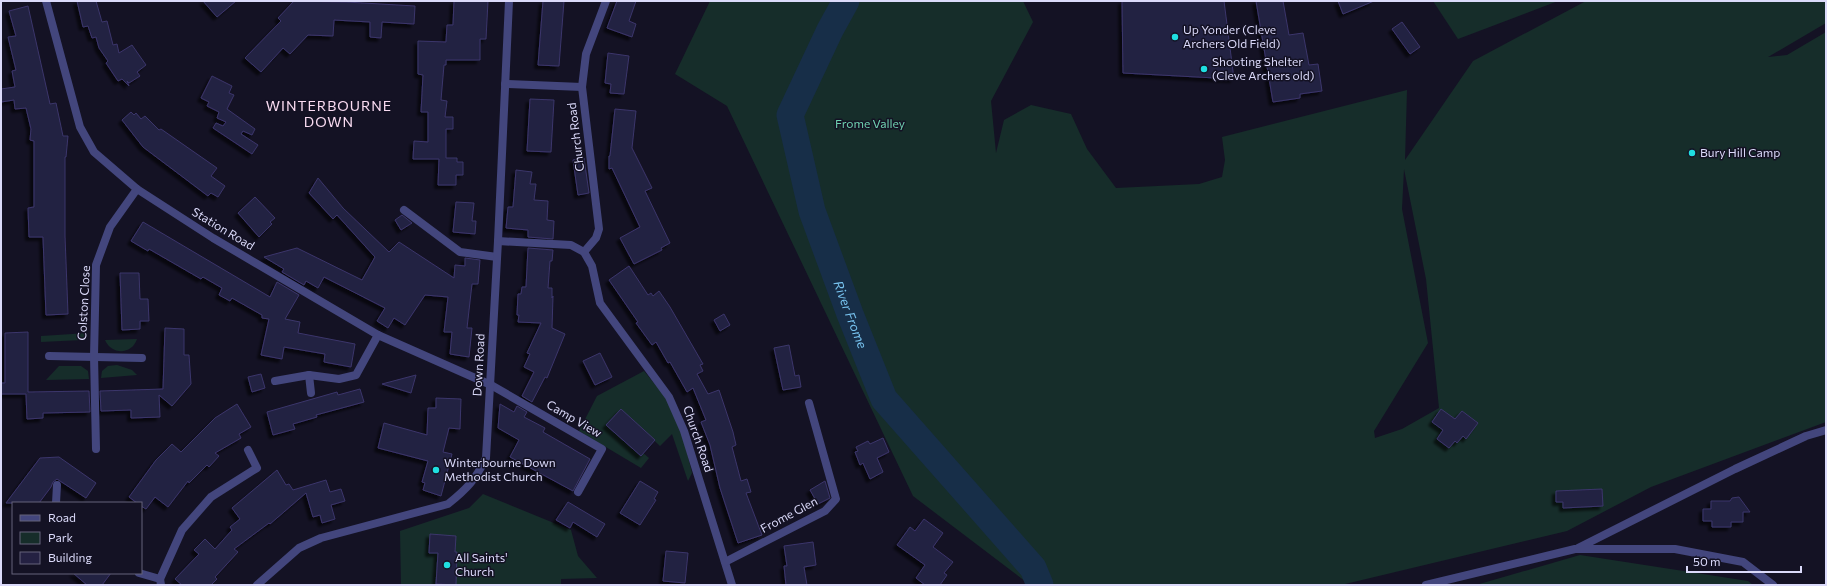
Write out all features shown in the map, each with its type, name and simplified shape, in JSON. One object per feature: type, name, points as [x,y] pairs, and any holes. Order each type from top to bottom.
[{"type":"street","name":"Station Road","points":[[46,1],[80,126],[94,152],[137,189],[213,238],[378,335],[491,385]]},
{"type":"street","name":"Down Road","points":[[257,585],[299,548],[321,538],[448,504],[464,492],[476,478],[486,458],[491,385],[509,1]]},
{"type":"street","name":"Church Road","points":[[606,1],[586,54],[582,87],[599,229],[596,238],[584,252],[592,266],[600,303],[669,397],[684,431],[732,585]]},
{"type":"street","name":"Church Road","points":[[505,84],[582,87]]},
{"type":"street","name":"Colston Close","points":[[96,449],[94,356],[96,265],[110,228],[137,189]]},
{"type":"street","points":[[404,210],[460,252],[497,257]]},
{"type":"street","points":[[498,241],[571,245],[584,252]]},
{"type":"street","points":[[275,381],[309,375],[339,379],[356,375],[378,335]]},
{"type":"street","name":"Colston Close","points":[[48,356],[142,358]]},
{"type":"street","points":[[309,375],[311,393]]},
{"type":"street","name":"Camp View","points":[[491,385],[602,449],[578,492]]},
{"type":"street","name":"Frome Glen","points":[[724,562],[825,511],[836,499],[809,403]]},
{"type":"street","points":[[1426,585],[1575,549],[1735,469],[1806,436],[1826,430]]},
{"type":"street","points":[[141,574],[160,582],[182,530],[211,497],[257,468],[248,450]]},
{"type":"street","points":[[56,502],[57,485]]},
{"type":"street","points":[[1575,549],[1675,549],[1743,562],[1773,585]]},
{"type":"green space","name":"Frome Valley","points":[[710,1],[1023,1],[1033,22],[991,101],[996,153],[1004,120],[1031,105],[1071,114],[1087,149],[1116,188],[1199,184],[1222,177],[1225,160],[1222,137],[1407,90],[1405,160],[1473,61],[1586,1],[1826,1],[1826,23],[1768,57],[1787,55],[1826,32],[1826,422],[1651,487],[1567,531],[1341,585],[1030,585],[913,496],[727,106],[675,74]],"holes":[[[1404,169],[1426,279],[1439,408],[1402,429],[1375,438],[1374,431],[1428,343],[1402,209]]]},
{"type":"green space","points":[[1433,1],[1558,1],[1458,39]]},
{"type":"green space","points":[[88,333],[82,340],[41,342],[41,336]]},
{"type":"green space","points":[[137,339],[131,348],[121,351],[112,348],[105,340]]},
{"type":"green space","points":[[117,365],[132,370],[137,375],[101,378],[102,371],[108,366]]},
{"type":"green space","points":[[59,366],[81,366],[88,371],[89,379],[46,380]]},
{"type":"green space","points":[[644,371],[671,404],[682,432],[692,473],[688,481],[672,434],[660,446],[621,409],[606,425],[640,456],[643,453],[649,458],[641,468],[579,431],[597,396]]},
{"type":"green space","points":[[483,494],[571,530],[578,556],[597,578],[561,579],[561,585],[401,585],[400,531],[469,508]]},
{"type":"green space","points":[[1580,555],[1748,581],[1753,585],[1476,585]]},
{"type":"building","points":[[77,1],[96,1],[102,22],[107,21],[113,45],[117,44],[119,53],[132,45],[146,65],[137,72],[140,76],[129,83],[127,81],[129,86],[122,79],[118,81],[106,63],[108,61],[99,48],[96,37],[92,38],[88,26],[83,27]]},
{"type":"building","points":[[203,1],[236,1],[217,17]]},
{"type":"building","points":[[294,1],[415,6],[414,24],[382,22],[381,38],[370,37],[370,22],[334,20],[333,36],[308,35],[290,54],[283,48],[261,72],[245,58],[281,21],[278,18]]},
{"type":"building","points":[[454,1],[488,1],[486,39],[480,39],[480,60],[446,60],[446,65],[444,65],[441,100],[447,101],[445,117],[453,117],[453,129],[446,129],[446,158],[457,158],[457,162],[463,162],[463,175],[456,175],[456,185],[438,185],[439,159],[413,159],[414,141],[428,142],[428,112],[421,112],[423,75],[418,74],[418,41],[446,42],[447,25],[453,25]]},
{"type":"building","points":[[543,1],[564,1],[559,66],[538,65]]},
{"type":"building","points":[[617,1],[636,1],[629,21],[636,24],[632,37],[607,28]]},
{"type":"building","name":"Up Yonder (Cleve Archers Old Field)","points":[[1122,1],[1224,1],[1234,79],[1123,73]]},
{"type":"building","points":[[1256,1],[1283,1],[1289,35],[1303,33],[1309,65],[1318,64],[1322,91],[1300,94],[1300,98],[1273,102]]},
{"type":"building","points":[[1338,1],[1374,1],[1343,14]]},
{"type":"building","points":[[28,6],[50,104],[56,103],[63,136],[68,136],[65,157],[65,236],[68,314],[46,315],[43,237],[29,237],[28,208],[34,207],[34,141],[30,140],[31,129],[26,108],[15,109],[14,100],[1,102],[1,89],[15,87],[12,71],[16,70],[8,37],[16,36],[9,11]]},
{"type":"building","points":[[1402,22],[1420,47],[1410,54],[1392,29]]},
{"type":"building","points":[[608,53],[629,56],[624,94],[610,93],[611,84],[605,83]]},
{"type":"building","points":[[212,76],[232,86],[229,93],[234,95],[227,109],[255,129],[252,135],[243,131],[241,134],[258,145],[252,154],[213,128],[216,123],[223,126],[226,122],[217,118],[219,112],[207,106],[209,102],[201,98]]},
{"type":"building","points":[[530,99],[554,100],[551,152],[527,151]]},
{"type":"building","points":[[615,109],[636,111],[632,148],[652,188],[645,191],[670,243],[661,248],[662,250],[634,264],[620,238],[640,227],[612,168],[609,169],[609,156]]},
{"type":"building","points":[[131,112],[134,115],[136,113],[141,119],[145,116],[159,130],[161,129],[217,168],[211,176],[225,186],[218,197],[211,193],[208,196],[143,147],[122,120]]},
{"type":"building","points":[[584,158],[589,193],[578,195],[573,160]]},
{"type":"building","points":[[516,170],[532,172],[530,184],[536,184],[534,200],[548,201],[547,220],[554,221],[553,239],[528,237],[528,230],[506,228],[508,207],[513,207]]},
{"type":"building","points":[[318,178],[343,208],[389,252],[399,242],[454,278],[455,265],[465,266],[465,258],[480,260],[478,284],[472,284],[467,328],[472,328],[469,357],[450,354],[452,332],[444,332],[448,297],[425,295],[405,325],[394,318],[388,328],[377,321],[385,308],[324,277],[318,288],[306,281],[304,285],[282,272],[284,269],[264,257],[297,248],[362,280],[375,257],[337,215],[333,219],[309,193]]},
{"type":"building","points":[[255,197],[275,218],[270,222],[272,224],[259,237],[238,213]]},
{"type":"building","points":[[456,202],[474,203],[472,221],[476,221],[475,234],[453,232]]},
{"type":"building","points":[[402,215],[412,223],[401,230],[395,220]]},
{"type":"building","points":[[143,222],[270,297],[277,282],[299,295],[285,319],[300,322],[298,333],[355,344],[351,367],[324,362],[325,354],[284,347],[282,359],[261,355],[269,319],[262,318],[262,315],[232,298],[230,301],[219,295],[222,288],[203,277],[201,279],[149,249],[148,251],[131,241]]},
{"type":"building","points":[[528,248],[553,250],[552,261],[550,261],[548,288],[552,288],[552,298],[553,296],[552,328],[565,334],[547,378],[545,377],[532,402],[522,396],[534,372],[524,367],[530,354],[527,353],[541,323],[518,322],[519,315],[517,315],[518,294],[521,294],[522,287],[526,287]]},
{"type":"building","points":[[629,266],[648,295],[651,293],[653,296],[659,291],[670,307],[703,364],[700,365],[703,371],[697,374],[708,394],[719,390],[733,432],[736,445],[732,447],[741,481],[747,479],[751,492],[746,493],[762,535],[738,543],[720,488],[710,445],[701,422],[706,420],[693,388],[687,392],[670,362],[668,363],[656,342],[652,345],[636,323],[638,322],[609,280]]},
{"type":"building","points":[[120,273],[139,273],[140,299],[148,299],[149,321],[140,321],[140,329],[122,330]]},
{"type":"building","points":[[724,314],[730,325],[720,331],[714,320]]},
{"type":"building","points":[[165,328],[184,329],[184,355],[189,355],[191,384],[172,406],[159,395],[160,417],[131,418],[131,410],[101,411],[100,391],[163,389]]},
{"type":"building","points":[[28,332],[28,392],[89,391],[90,412],[43,413],[43,418],[27,419],[26,394],[1,394],[1,383],[5,383],[5,333]]},
{"type":"building","points":[[789,345],[795,376],[799,375],[801,387],[783,390],[774,348]]},
{"type":"building","points":[[600,353],[612,377],[595,385],[583,361]]},
{"type":"building","points":[[261,374],[265,388],[252,392],[248,377]]},
{"type":"building","points":[[416,375],[411,393],[382,384]]},
{"type":"building","points":[[360,389],[364,402],[316,415],[317,417],[293,424],[295,429],[273,435],[267,412],[337,392],[338,395]]},
{"type":"building","name":"Winterbourne Down Methodist Church","points":[[436,398],[461,399],[460,429],[449,428],[443,452],[452,454],[441,496],[423,490],[425,483],[422,482],[428,461],[378,448],[384,423],[427,435],[428,408],[436,408]]},
{"type":"building","points":[[237,404],[251,427],[239,434],[241,438],[215,453],[219,456],[209,467],[207,465],[189,483],[188,481],[168,507],[155,497],[146,509],[142,507],[142,502],[136,502],[129,497],[156,460],[172,444],[181,452],[215,418]]},
{"type":"building","points":[[500,404],[514,412],[517,406],[527,412],[524,417],[545,428],[543,432],[590,459],[573,491],[510,457],[519,440],[498,428]]},
{"type":"building","points":[[621,409],[655,440],[641,456],[606,425]]},
{"type":"building","points":[[1441,409],[1455,419],[1462,411],[1478,423],[1466,439],[1463,436],[1457,443],[1455,441],[1449,448],[1437,439],[1443,430],[1432,422]]},
{"type":"building","points":[[883,438],[889,452],[877,458],[883,472],[870,479],[863,463],[860,465],[855,452],[858,451],[856,447],[868,441],[870,444]]},
{"type":"building","points":[[59,457],[96,483],[86,498],[57,479],[53,482],[40,502],[6,503],[40,458]]},
{"type":"building","points":[[277,470],[286,485],[289,484],[293,490],[326,480],[330,492],[341,489],[345,501],[331,505],[335,519],[322,523],[320,515],[313,517],[306,493],[270,524],[269,523],[234,549],[238,552],[215,577],[217,579],[211,585],[182,585],[175,579],[199,554],[194,550],[205,539],[215,549],[232,530],[230,527],[240,519],[232,508]]},
{"type":"building","points":[[640,481],[658,492],[654,499],[656,500],[640,525],[620,513]]},
{"type":"building","points":[[825,481],[830,498],[818,504],[810,490]]},
{"type":"building","points":[[1602,489],[1603,506],[1563,508],[1563,502],[1556,502],[1556,491]]},
{"type":"building","points":[[1739,497],[1750,512],[1743,512],[1743,522],[1731,522],[1731,527],[1712,527],[1712,521],[1703,521],[1703,509],[1711,509],[1711,501],[1730,501],[1732,498]]},
{"type":"building","points":[[568,502],[605,524],[597,537],[573,522],[570,528],[556,520]]},
{"type":"building","points":[[924,519],[943,533],[933,547],[953,562],[944,573],[947,575],[940,585],[925,585],[916,578],[925,565],[897,545],[910,527],[915,531]]},
{"type":"building","name":"All Saints' Church","points":[[430,534],[456,536],[456,585],[436,584],[438,553],[429,553]]},
{"type":"building","points":[[813,542],[816,565],[804,567],[807,585],[786,585],[784,566],[787,566],[784,546]]},
{"type":"building","points":[[666,551],[688,553],[685,583],[663,581]]},
{"type":"building","points":[[74,574],[110,574],[102,585],[87,585]]},
{"type":"waterway","name":"River Frome","points":[[846,1],[830,30],[790,115],[812,211],[850,314],[884,399],[1033,568],[1040,585]]},
{"type":"place","name":"Up Yonder (Cleve Archers Old Field)","points":[[1175,37]]},
{"type":"place","name":"Shooting Shelter (Cleve Archers old)","points":[[1204,69]]},
{"type":"place","name":"Bury Hill Camp","points":[[1692,153]]},
{"type":"place","name":"Winterbourne Down Methodist Church","points":[[436,470]]},
{"type":"place","name":"All Saints' Church","points":[[447,565]]},
{"type":"district","name":"WINTERBOURNE DOWN","points":[[329,114]]}]
